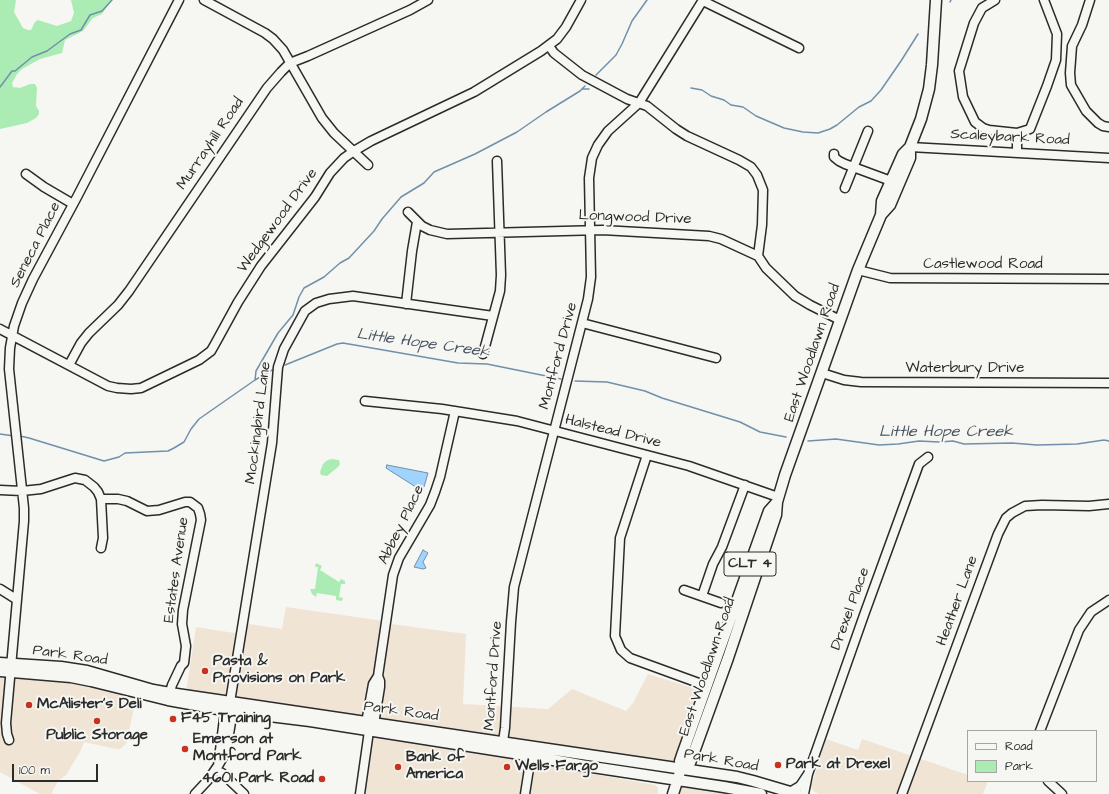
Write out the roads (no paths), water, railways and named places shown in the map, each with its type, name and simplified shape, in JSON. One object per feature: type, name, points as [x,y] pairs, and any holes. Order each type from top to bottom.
[{"type":"main road","name":"East Woodlawn Road","points":[[881,215],[890,205],[908,165],[910,158],[910,147],[921,118],[929,89],[936,0]]},
{"type":"main road","name":"East Woodlawn Road","points":[[673,794],[681,769],[680,761],[682,755],[769,511],[777,499],[858,270],[881,215],[882,202],[903,154],[910,147]]},
{"type":"main road","name":"East Woodlawn Road","points":[[681,769],[690,763],[728,658],[776,515],[777,499]]},
{"type":"main road","name":"Park Road","points":[[5,667],[230,706],[502,747],[745,778],[793,793]]},
{"type":"main road","name":"Park Road","points":[[502,747],[531,756],[586,766],[761,794]]},
{"type":"street","name":"Seneca Place","points":[[9,740],[6,730],[5,667],[16,599],[24,521],[9,369],[12,335],[22,303],[33,279],[179,0]]},
{"type":"street","points":[[204,0],[269,36],[280,46],[322,118],[334,133],[368,165]]},
{"type":"street","name":"Murrayhill Road","points":[[69,365],[89,333],[107,316],[129,291],[267,88],[290,63],[410,10],[428,0]]},
{"type":"street","name":"Wedgewood Drive","points":[[0,329],[108,386],[117,388],[141,388],[204,357],[215,344],[238,302],[261,266],[315,197],[330,173],[344,158],[354,151],[474,92],[549,46],[557,39],[566,27],[581,0]]},
{"type":"street","points":[[703,0],[799,48]]},
{"type":"street","name":"Montford Drive","points":[[502,747],[514,587],[588,299],[591,277],[589,178],[592,158],[598,145],[608,132],[638,103],[703,0]]},
{"type":"street","points":[[995,0],[982,8],[974,23],[959,71],[963,97],[975,122],[982,128],[1017,133],[1030,129],[1056,60],[1057,34],[1044,0]]},
{"type":"street","points":[[1090,0],[1082,24],[1072,46],[1070,73],[1071,85],[1086,111],[1098,123],[1109,127]]},
{"type":"street","points":[[549,46],[554,53],[582,75],[627,99],[647,106],[682,133],[747,164],[754,171],[760,182],[763,198],[758,256]]},
{"type":"street","points":[[846,188],[868,131]]},
{"type":"street","points":[[1017,133],[1017,152]]},
{"type":"street","name":"Scaleybark Road","points":[[910,147],[1109,158]]},
{"type":"street","points":[[834,154],[834,157],[839,161],[890,181]]},
{"type":"street","points":[[483,354],[500,292],[501,275],[497,161]]},
{"type":"street","points":[[26,174],[44,187],[73,204]]},
{"type":"street","name":"Longwood Drive","points":[[408,212],[417,222],[430,230],[447,234],[590,230],[698,234],[721,239],[758,256],[766,268],[795,296],[840,320]]},
{"type":"street","points":[[406,304],[417,222]]},
{"type":"street","name":"Castlewood Road","points":[[858,270],[890,278],[1109,279]]},
{"type":"street","name":"Mockingbird Lane","points":[[216,768],[223,725],[230,706],[272,444],[277,375],[284,349],[306,311],[316,303],[334,297],[353,296],[493,316]]},
{"type":"street","points":[[582,323],[716,358]]},
{"type":"street","name":"Waterbury Drive","points":[[822,373],[861,382],[1109,383]]},
{"type":"street","name":"Halstead Drive","points":[[365,401],[455,411],[508,419],[689,466],[745,485],[777,499]]},
{"type":"street","name":"Abbey Place","points":[[370,726],[380,684],[378,676],[393,575],[399,558],[430,505],[435,492],[440,477],[455,411]]},
{"type":"street","points":[[647,455],[620,538],[615,636],[622,650],[628,657],[707,686]]},
{"type":"street","name":"Drexel Place","points":[[804,794],[808,774],[919,464],[928,457]]},
{"type":"street","points":[[0,490],[22,491],[41,489],[72,478],[85,480],[94,487],[101,499],[103,538],[101,548]]},
{"type":"street","points":[[702,596],[713,564],[722,547],[745,485]]},
{"type":"street","name":"Estates Avenue","points":[[101,499],[118,499],[127,501],[147,511],[159,510],[185,502],[190,502],[198,508],[200,520],[183,610],[182,624],[185,643],[182,646],[183,655],[180,662],[181,666],[169,696]]},
{"type":"street","name":"Heather Lane","points":[[902,794],[998,534],[1006,518],[1025,506],[1089,506],[1109,504]]},
{"type":"street","points":[[0,589],[16,599]]},
{"type":"street","points":[[684,590],[721,603]]},
{"type":"street","points":[[1040,730],[1079,630],[1091,612],[1109,600]]},
{"type":"street","points":[[360,794],[370,726]]},
{"type":"street","points":[[525,794],[531,756]]},
{"type":"street","points":[[195,794],[216,768],[244,794]]},
{"type":"street","name":"Drexel Place","points":[[793,793],[808,774]]},
{"type":"street","points":[[1049,782],[1062,794]]},
{"type":"water","points":[[387,465],[428,473],[424,487],[421,490],[419,489],[386,468]]},
{"type":"water","points":[[423,550],[428,553],[423,562],[426,568],[423,569],[414,567]]},
{"type":"waterway","points":[[0,87],[12,71],[15,71],[32,57],[47,51],[70,34],[81,30],[90,15],[102,11],[112,0]]},
{"type":"waterway","points":[[596,75],[616,55],[632,21],[647,0]]},
{"type":"waterway","points":[[691,88],[702,90],[711,96],[724,100],[731,105],[743,107],[756,116],[784,128],[818,133],[837,125],[859,107],[871,101],[881,90],[918,34]]},
{"type":"waterway","points":[[255,380],[256,371],[278,333],[293,315],[299,297],[304,288],[324,277],[340,263],[349,258],[374,231],[401,197],[424,183],[434,172],[475,154],[517,132],[580,91],[585,86]]},
{"type":"waterway","points":[[582,89],[589,89]]},
{"type":"waterway","name":"Little Hope Creek","points":[[285,365],[343,343],[458,363],[487,364],[561,379]]},
{"type":"waterway","name":"Little Hope Creek","points":[[20,436],[104,461],[119,457],[125,453],[168,451],[184,442],[191,429],[199,419],[255,380],[274,369]]},
{"type":"waterway","name":"Little Hope Creek","points":[[575,381],[607,382],[645,391],[662,398],[740,422],[760,432],[786,437]]},
{"type":"waterway","name":"Little Hope Creek","points":[[0,434],[14,436]]},
{"type":"waterway","name":"Little Hope Creek","points":[[808,441],[836,439],[879,445],[919,441],[953,441],[964,444],[1012,443],[1037,445],[1077,444],[1104,440],[1109,441]]},
{"type":"place","name":"Pasta & Provisions on Park","points":[[205,671]]},
{"type":"place","name":"McAlister's Deli","points":[[29,705]]},
{"type":"place","name":"F45 Training","points":[[173,719]]},
{"type":"place","name":"Public Storage","points":[[97,721]]},
{"type":"place","name":"Emerson at Montford Park","points":[[185,749]]},
{"type":"place","name":"Park at Drexel","points":[[778,765]]},
{"type":"place","name":"Bank of America","points":[[398,767]]},
{"type":"place","name":"Wells Fargo","points":[[507,767]]},
{"type":"place","name":"4601 Park Road","points":[[322,779]]}]
